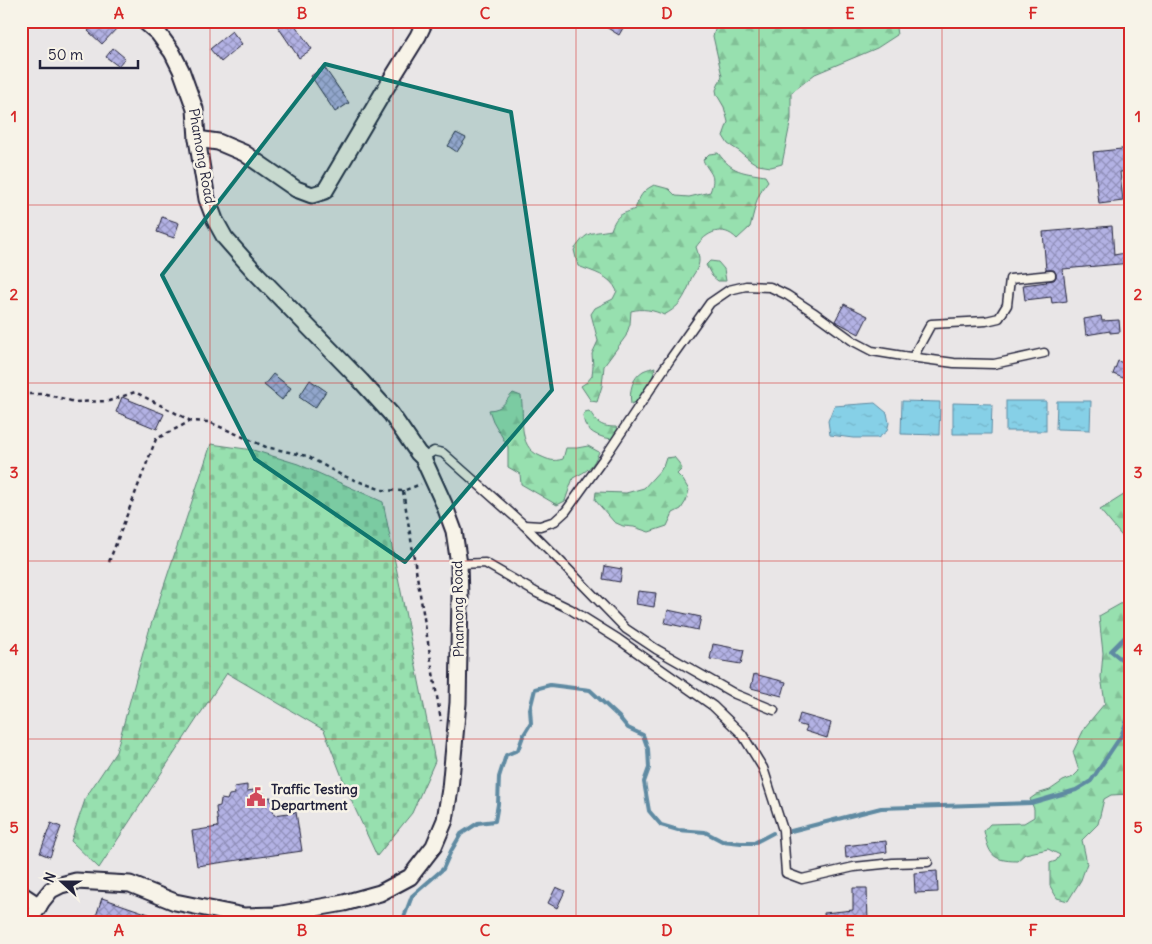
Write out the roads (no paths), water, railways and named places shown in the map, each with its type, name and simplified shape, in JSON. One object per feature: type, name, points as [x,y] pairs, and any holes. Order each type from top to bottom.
[{"type":"street","name":"Phamong Road","points":[[30,923],[42,901],[51,890],[76,881],[130,884],[175,902],[244,916],[276,915],[344,903],[380,893],[410,877],[434,846],[445,820],[450,789],[458,703],[460,597],[459,564],[454,531],[444,504],[422,458],[391,414],[225,238],[214,220],[207,199],[195,109],[182,70],[172,52],[158,34],[144,21]]},
{"type":"street","points":[[198,139],[218,142],[244,153],[296,189],[312,195],[325,191],[418,36],[425,21]]},
{"type":"street","points":[[21,894],[39,906]]},
{"type":"lane","points":[[913,358],[931,324],[959,324],[999,318],[1007,305],[1010,279],[1051,276]]},
{"type":"lane","points":[[524,526],[540,526],[555,520],[566,511],[710,303],[729,290],[746,286],[770,287],[813,312],[853,341],[872,351],[954,363],[994,364],[1044,353]]},
{"type":"lane","points":[[422,458],[434,451],[443,453],[524,526],[626,628],[656,649],[735,694],[774,710]]},
{"type":"lane","points":[[459,564],[485,563],[537,593],[570,609],[618,639],[713,706],[742,734],[763,768],[783,830],[786,873],[802,879],[854,867],[928,862]]},
{"type":"water","points":[[902,401],[940,402],[939,435],[901,434]]},
{"type":"water","points":[[1006,401],[1046,401],[1046,431],[1006,431]]},
{"type":"water","points":[[1057,401],[1091,401],[1090,430],[1056,429]]},
{"type":"water","points":[[875,403],[887,413],[889,423],[887,431],[878,438],[853,438],[830,435],[828,421],[834,406]]},
{"type":"water","points":[[953,403],[992,404],[991,434],[953,434]]},
{"type":"waterway","points":[[1131,631],[1111,651],[1126,663],[1131,704]]},
{"type":"waterway","points":[[403,923],[412,896],[443,869],[461,834],[478,823],[495,821],[499,777],[506,755],[518,750],[523,736],[531,723],[530,709],[535,689],[550,685],[590,690],[628,728],[643,735],[648,749],[649,768],[644,782],[649,811],[661,825],[678,830],[705,832],[722,841],[741,843],[754,843],[773,833]]},
{"type":"waterway","points":[[791,831],[881,808],[1031,803],[1076,790],[1091,781],[1121,736],[1131,710]]},
{"type":"place","name":"Traffic Testing Department","points":[[256,797]]}]
